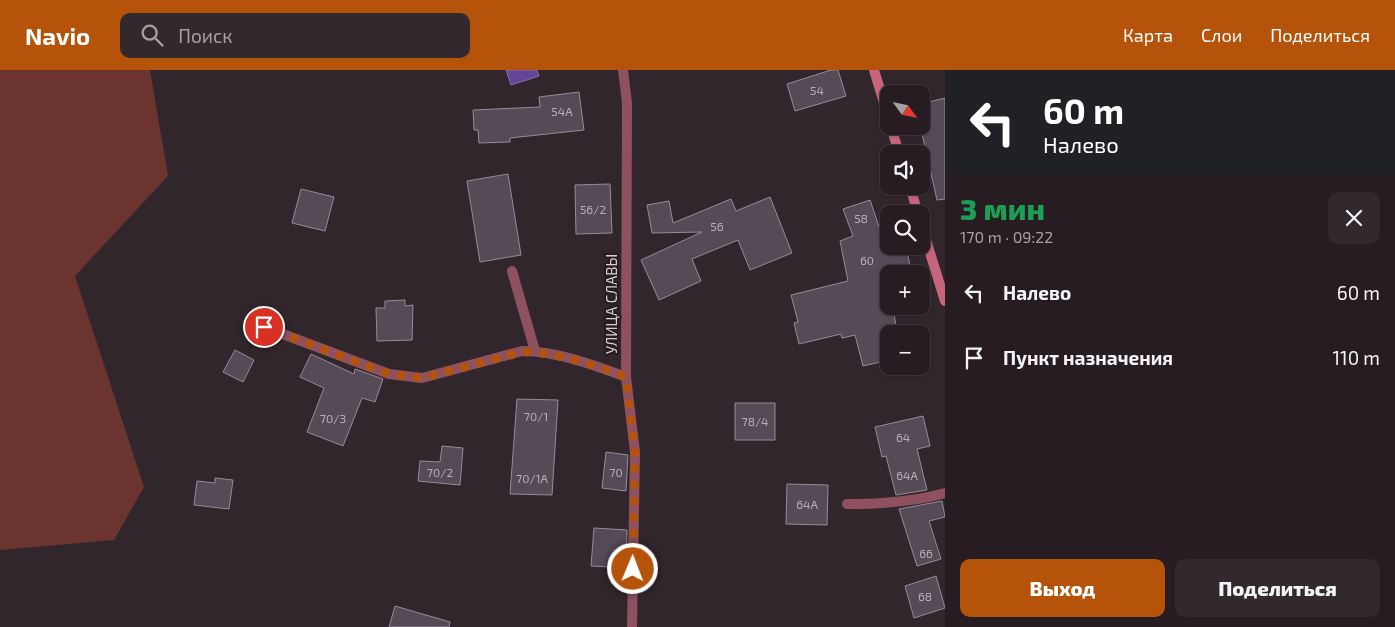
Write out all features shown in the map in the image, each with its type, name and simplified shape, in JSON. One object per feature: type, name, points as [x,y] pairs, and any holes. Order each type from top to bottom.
[{"type":"street","name":"УЛИЦА СЛАВЫ","points":[[623,70],[626,103],[626,377],[635,452],[632,627]]},
{"type":"street","points":[[874,70],[880,90]]},
{"type":"street","points":[[930,253],[945,301]]},
{"type":"street","points":[[512,272],[535,352]]},
{"type":"street","points":[[264,327],[389,374],[422,378],[522,352],[535,352],[604,369],[626,377]]},
{"type":"street","points":[[847,504],[879,504],[922,499],[945,493]]},
{"type":"shaded area","points":[[0,70],[150,70],[168,176],[75,276],[144,487],[114,540],[0,550]]},
{"type":"shaded area","points":[[506,70],[537,70],[539,76],[511,85]]},
{"type":"building","points":[[831,70],[838,70],[846,96],[795,111],[787,84]]},
{"type":"building","points":[[579,92],[584,130],[510,138],[510,142],[479,143],[478,130],[474,130],[473,110],[540,107],[539,97]]},
{"type":"building","points":[[945,98],[945,199],[937,200],[930,169],[930,145],[925,145],[922,135],[930,135],[930,102]]},
{"type":"building","points":[[508,174],[521,255],[480,262],[467,181]]},
{"type":"building","points":[[610,184],[612,233],[576,234],[575,185]]},
{"type":"building","points":[[301,189],[334,197],[325,231],[292,223]]},
{"type":"building","points":[[770,197],[792,253],[750,270],[738,240],[692,259],[701,281],[659,300],[641,260],[702,232],[652,233],[647,205],[669,201],[673,223],[731,199],[736,211]]},
{"type":"building","points":[[870,200],[880,229],[880,255],[908,255],[910,265],[880,265],[880,315],[894,315],[896,325],[880,325],[880,362],[863,366],[855,335],[842,338],[841,334],[799,344],[794,323],[798,322],[791,295],[848,281],[840,241],[853,236],[843,209]]},
{"type":"building","points":[[405,300],[405,306],[413,305],[412,340],[377,341],[376,308],[385,308],[385,301]]},
{"type":"building","points":[[235,350],[254,360],[243,382],[223,372]]},
{"type":"building","points":[[311,354],[354,374],[355,369],[383,379],[375,402],[362,398],[343,446],[307,432],[324,388],[300,377]]},
{"type":"building","points":[[517,399],[558,400],[552,495],[510,494]]},
{"type":"building","points":[[735,403],[775,403],[775,440],[735,440]]},
{"type":"building","points":[[923,416],[930,446],[917,449],[927,490],[896,495],[886,456],[882,457],[875,427]]},
{"type":"building","points":[[442,446],[463,448],[460,485],[418,481],[420,461],[440,462]]},
{"type":"building","points":[[606,452],[628,455],[626,491],[602,488]]},
{"type":"building","points":[[215,478],[233,480],[229,509],[194,505],[197,481],[215,483]]},
{"type":"building","points":[[787,484],[828,485],[827,525],[786,524]]},
{"type":"building","points":[[942,501],[945,517],[929,521],[941,559],[917,566],[899,509]]},
{"type":"building","points":[[594,528],[627,530],[626,568],[591,566]]},
{"type":"building","points":[[936,576],[945,608],[914,618],[905,586]]},
{"type":"building","points":[[395,606],[450,622],[449,627],[389,627]]},
{"type":"route","points":[[264,327],[389,374],[422,378],[522,352],[535,352],[604,369],[626,377],[635,452],[633,569]]}]
